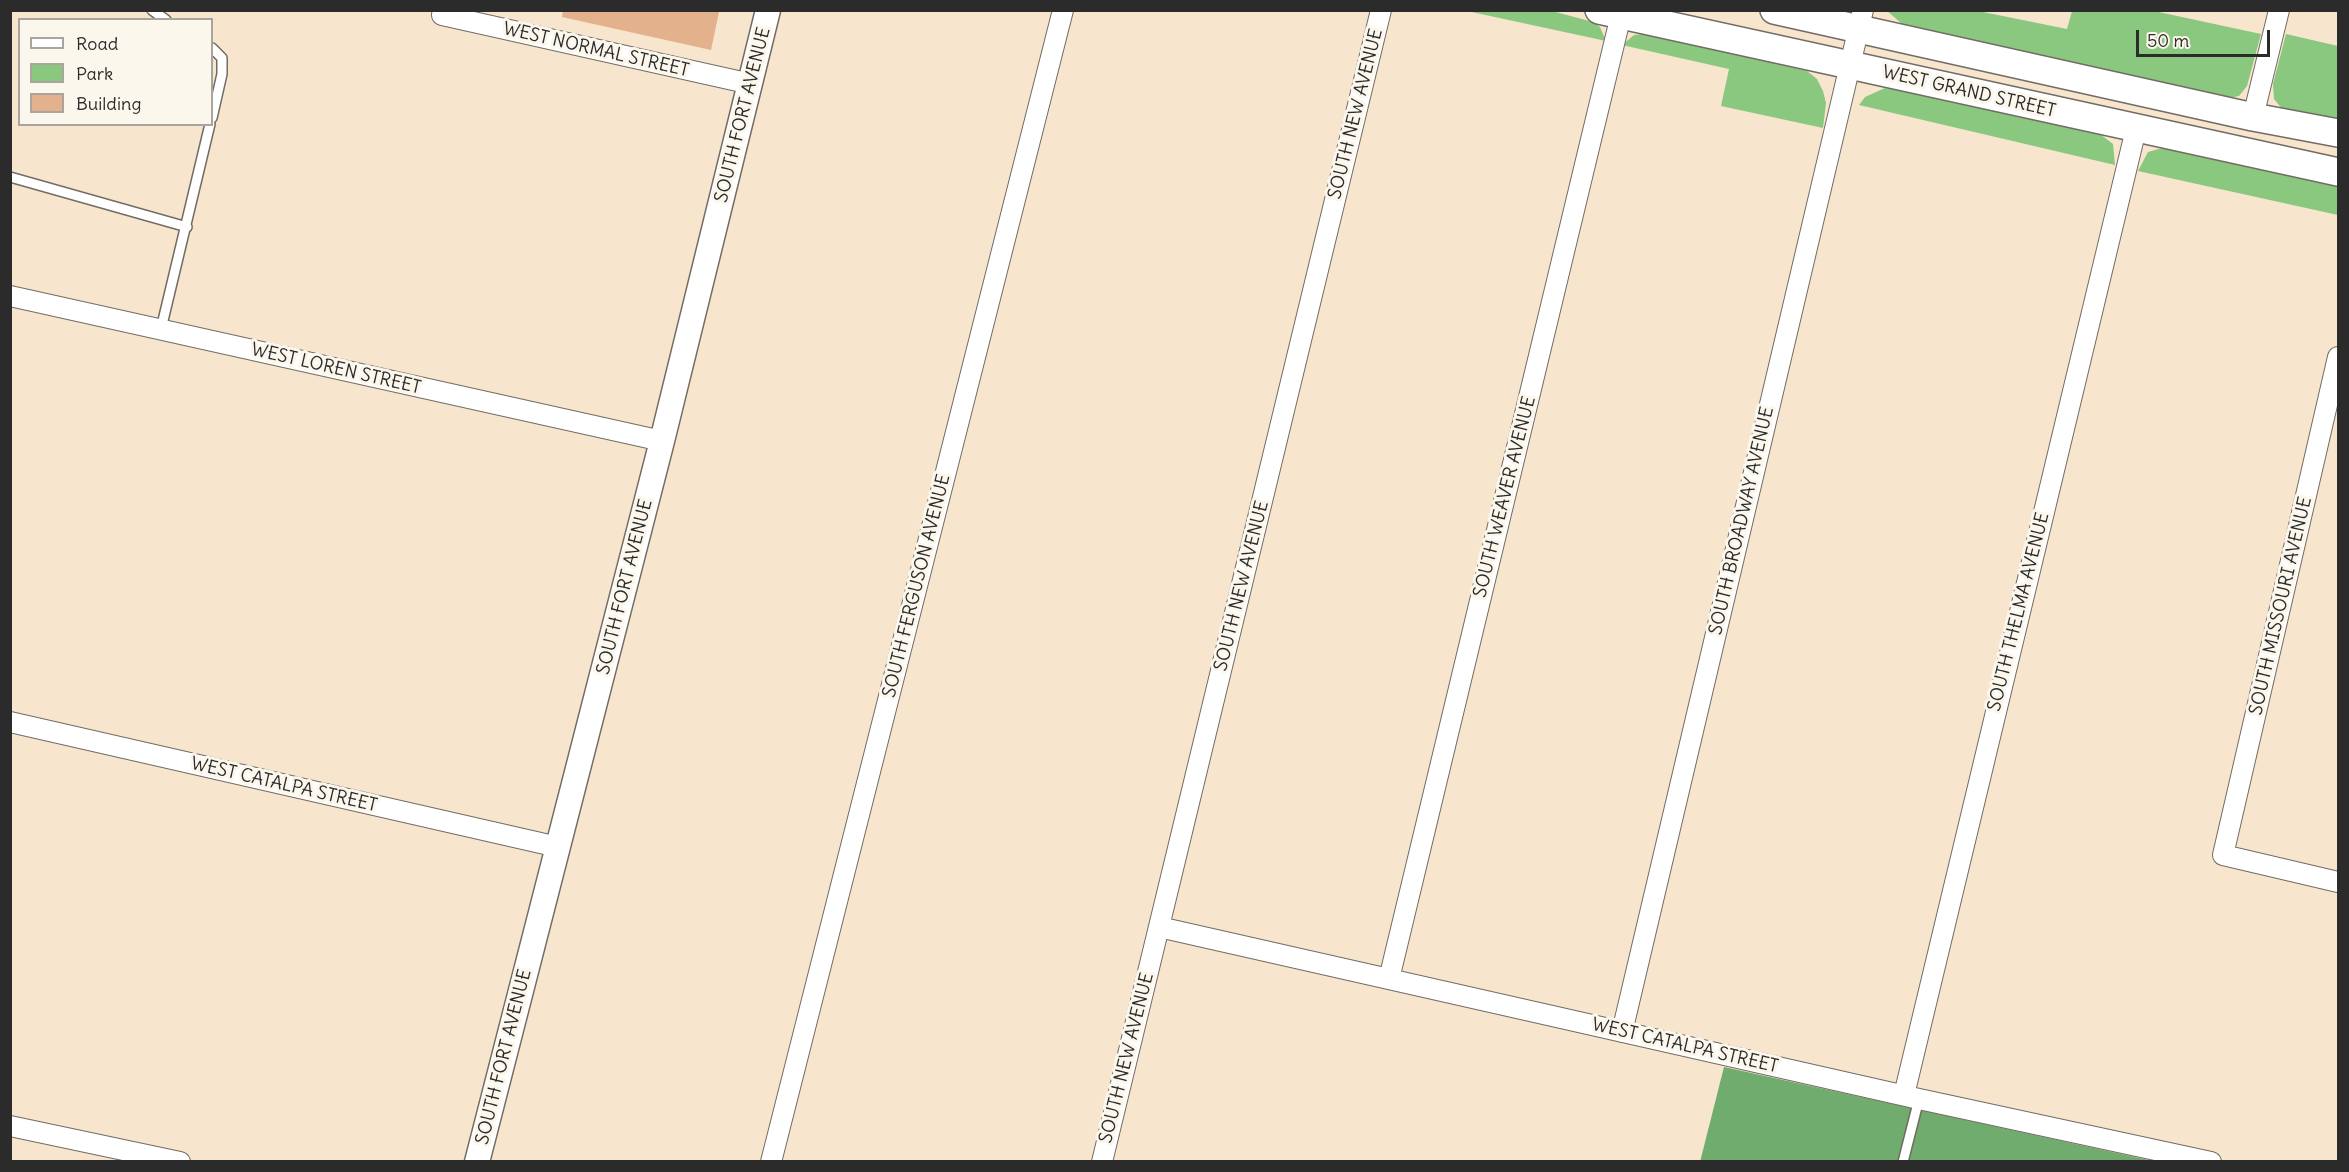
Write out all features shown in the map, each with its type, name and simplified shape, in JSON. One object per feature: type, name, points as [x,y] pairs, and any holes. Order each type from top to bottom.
[{"type":"main road","name":"WEST GRAND STREET","points":[[1774,10],[1861,20],[2253,117],[2338,133]]},
{"type":"main road","name":"WEST GRAND STREET","points":[[1610,13],[2338,172]]},
{"type":"street","name":"SOUTH FORT AVENUE","points":[[477,1161],[662,441],[768,10]]},
{"type":"street","name":"SOUTH FERGUSON AVENUE","points":[[771,1161],[1063,10]]},
{"type":"street","name":"SOUTH NEW AVENUE","points":[[1102,1161],[1381,10]]},
{"type":"street","points":[[2253,117],[2279,10]]},
{"type":"street","name":"WEST NORMAL STREET","points":[[443,13],[751,84]]},
{"type":"street","name":"SOUTH WEAVER AVENUE","points":[[1389,979],[1610,13]]},
{"type":"street","name":"SOUTH BROADWAY AVENUE","points":[[1622,1032],[1861,20]]},
{"type":"street","name":"SOUTH THELMA AVENUE","points":[[1912,1097],[2136,129]]},
{"type":"street","name":"WEST LOREN STREET","points":[[10,296],[662,441]]},
{"type":"street","name":"SOUTH MISSOURI AVENUE","points":[[2338,357],[2223,855],[2338,882]]},
{"type":"street","name":"WEST CATALPA STREET","points":[[10,722],[558,848]]},
{"type":"street","name":"WEST CATALPA STREET","points":[[1159,927],[1912,1097],[2211,1161]]},
{"type":"street","points":[[10,1126],[180,1161]]},
{"type":"lane","points":[[213,49],[222,58],[222,74],[213,114]]},
{"type":"lane","points":[[161,329],[210,126]]},
{"type":"lane","points":[[10,177],[187,227]]},
{"type":"lane","points":[[1903,1161],[1912,1097]]},
{"type":"green space","points":[[1467,11],[1552,11],[1593,22],[1600,27],[1606,41]]},
{"type":"green space","points":[[1887,11],[1978,11],[2067,29],[2072,11],[2154,11],[2261,34],[2247,86],[2239,96],[2229,98],[1908,29]]},
{"type":"green space","points":[[1652,33],[1807,71],[1817,79],[1823,91],[1826,103],[1823,128],[1721,106],[1729,69],[1622,45],[1634,35]]},
{"type":"green space","points":[[2286,34],[2338,46],[2338,122],[2283,110],[2274,99],[2273,84]]},
{"type":"green space","points":[[1885,88],[1930,95],[2100,134],[2113,144],[2115,165],[1859,105],[1865,97]]},
{"type":"green space","points":[[2162,148],[2338,183],[2338,215],[2138,171],[2148,152]]},
{"type":"green space","points":[[1724,1067],[2153,1161],[1700,1162]]},
{"type":"building","points":[[563,10],[712,10],[719,12],[711,50],[562,17]]}]
